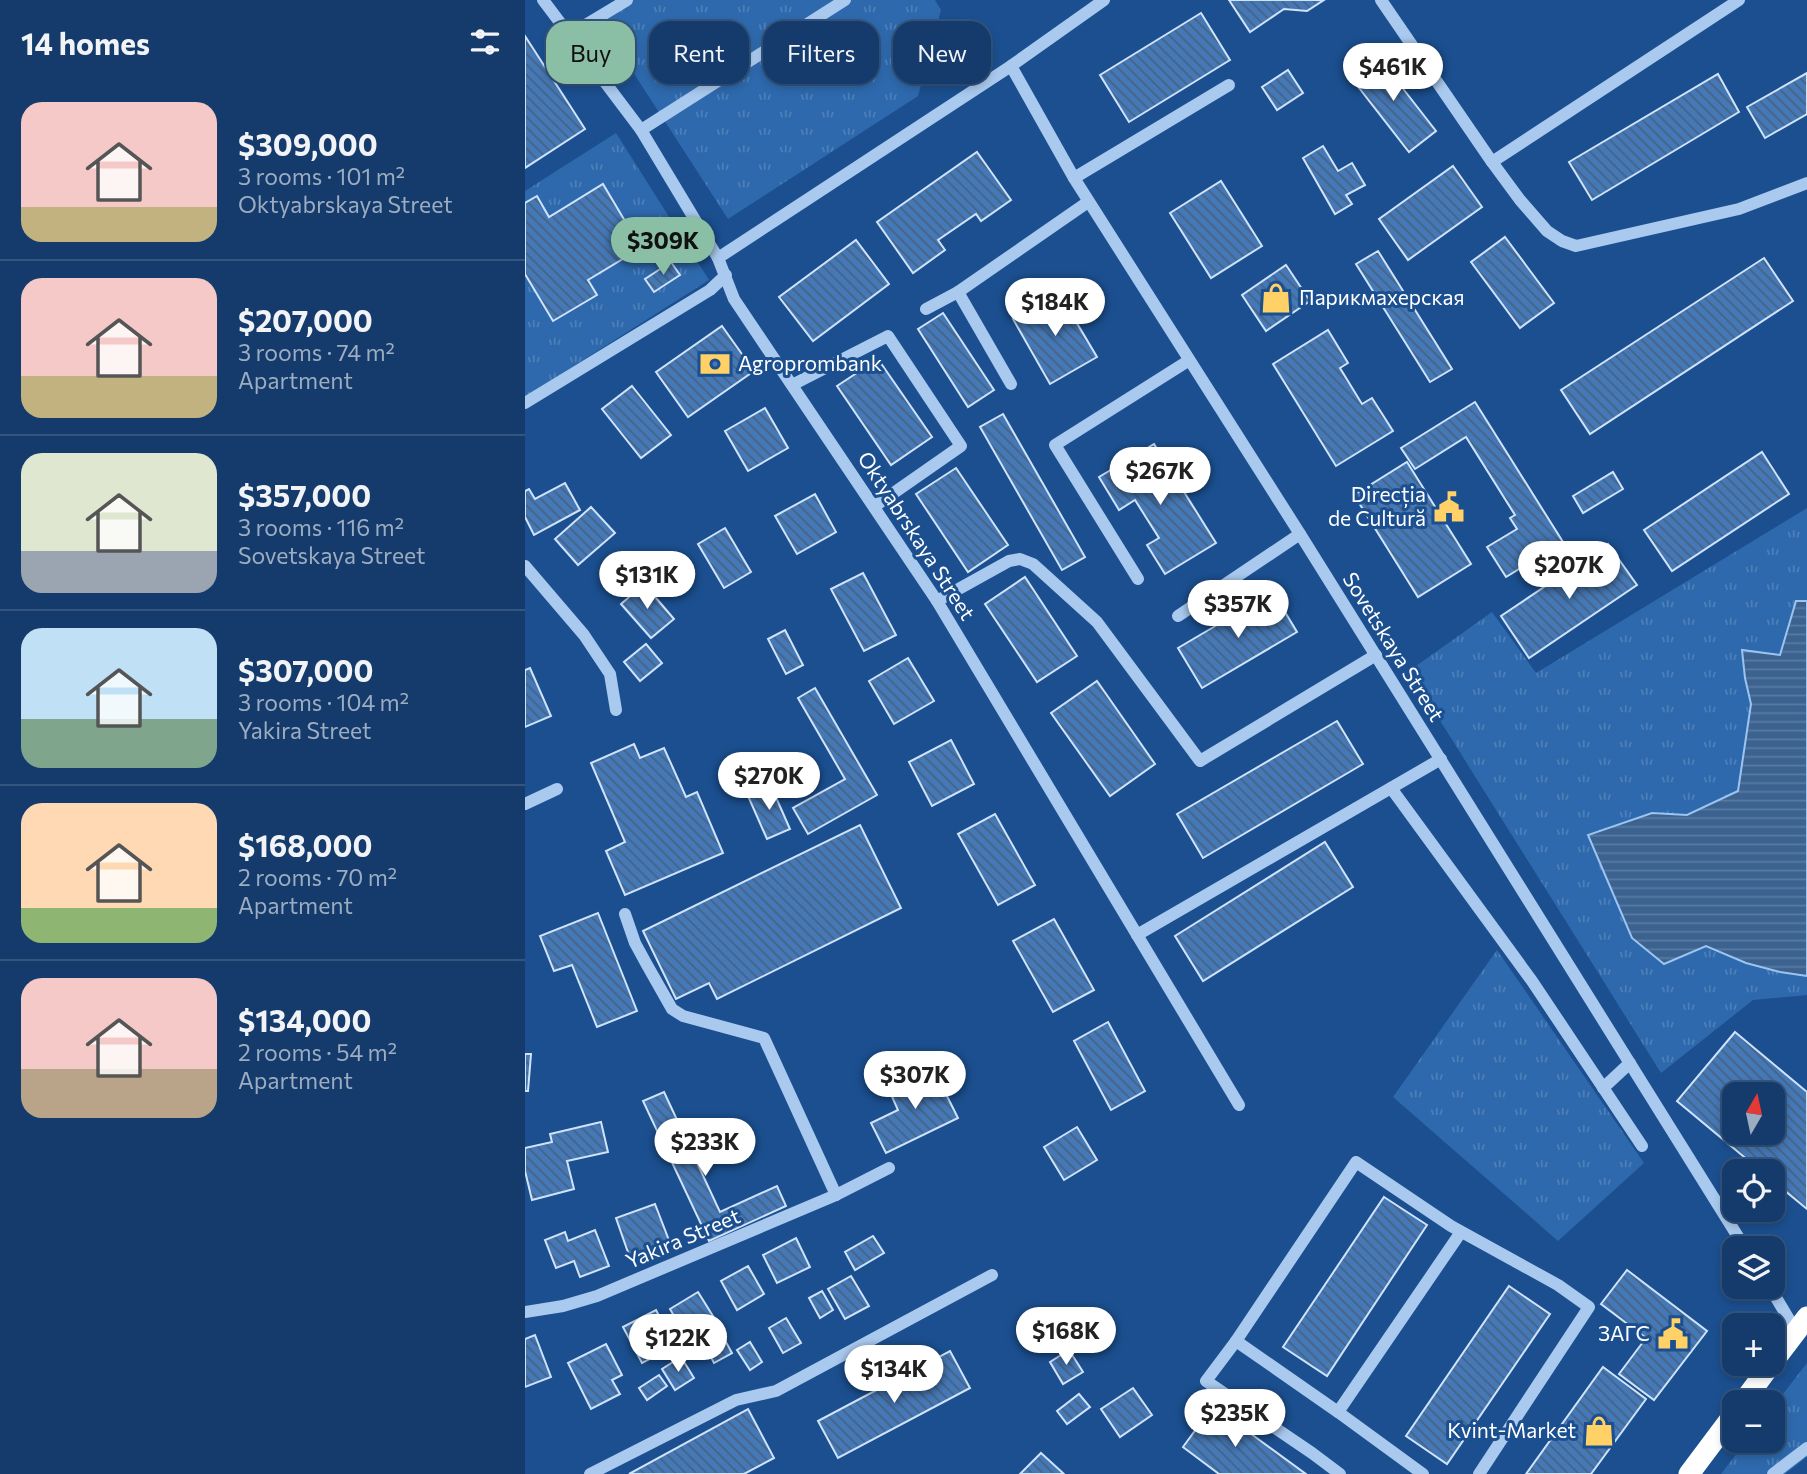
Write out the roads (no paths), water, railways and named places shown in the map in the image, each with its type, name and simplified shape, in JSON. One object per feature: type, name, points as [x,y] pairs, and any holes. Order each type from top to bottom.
[{"type":"highway","points":[[1785,1346],[1802,1324]]},
{"type":"highway","points":[[1689,1474],[1722,1430]]},
{"type":"street","name":"Oktyabrskaya Street","points":[[543,0],[559,21]]},
{"type":"street","points":[[592,21],[627,0]]},
{"type":"street","points":[[641,130],[845,0]]},
{"type":"street","points":[[718,258],[1011,66],[1104,0]]},
{"type":"street","points":[[1381,0],[1520,200],[1547,232],[1562,241],[1576,246],[1739,209],[1807,183]]},
{"type":"street","points":[[1492,162],[1739,0]]},
{"type":"street","name":"Sovetskaya Street","points":[[1011,66],[1088,202],[1300,534],[1738,1236]]},
{"type":"street","name":"Oktyabrskaya Street","points":[[606,84],[641,130],[718,258],[734,299],[937,601],[1239,1105]]},
{"type":"street","points":[[1074,178],[1229,85]]},
{"type":"street","points":[[926,309],[958,292],[1088,202]]},
{"type":"street","points":[[525,403],[710,290],[726,275]]},
{"type":"street","points":[[958,292],[1011,384]]},
{"type":"street","points":[[792,385],[888,336],[961,446],[874,506]]},
{"type":"street","points":[[1138,579],[1055,445],[1188,360]]},
{"type":"street","points":[[1178,616],[1300,534]]},
{"type":"street","points":[[937,601],[1009,561],[1020,559],[1033,564],[1097,622],[1200,761],[1376,655]]},
{"type":"street","points":[[525,566],[584,635],[610,674],[616,710]]},
{"type":"street","points":[[1137,935],[1441,759]]},
{"type":"street","points":[[1391,788],[1532,981],[1642,1146]]},
{"type":"street","points":[[525,804],[557,789]]},
{"type":"street","points":[[625,914],[635,943],[672,1009],[683,1016],[764,1038],[836,1195]]},
{"type":"street","points":[[1603,1088],[1630,1063]]},
{"type":"street","points":[[1340,1474],[1206,1381],[1356,1163],[1461,1232],[1558,1285],[1590,1307],[1479,1474]]},
{"type":"street","name":"Yakira Street","points":[[525,1311],[563,1306],[597,1296],[836,1195],[889,1168]]},
{"type":"street","points":[[1338,1412],[1461,1232]]},
{"type":"street","points":[[590,1474],[736,1400],[776,1391],[992,1275]]},
{"type":"street","points":[[1780,1299],[1802,1324]]},
{"type":"street","points":[[1236,1341],[1423,1474]]},
{"type":"street","points":[[1773,1474],[1807,1448]]},
{"type":"place","name":"Парикмахерская","points":[[1276,298]]},
{"type":"place","name":"Agroprombank","points":[[715,364]]},
{"type":"place","name":"Direcția de Cultură","points":[[1449,507]]},
{"type":"place","name":"ЗАГС","points":[[1673,1334]]},
{"type":"place","name":"Kvint-Market","points":[[1599,1431]]}]
